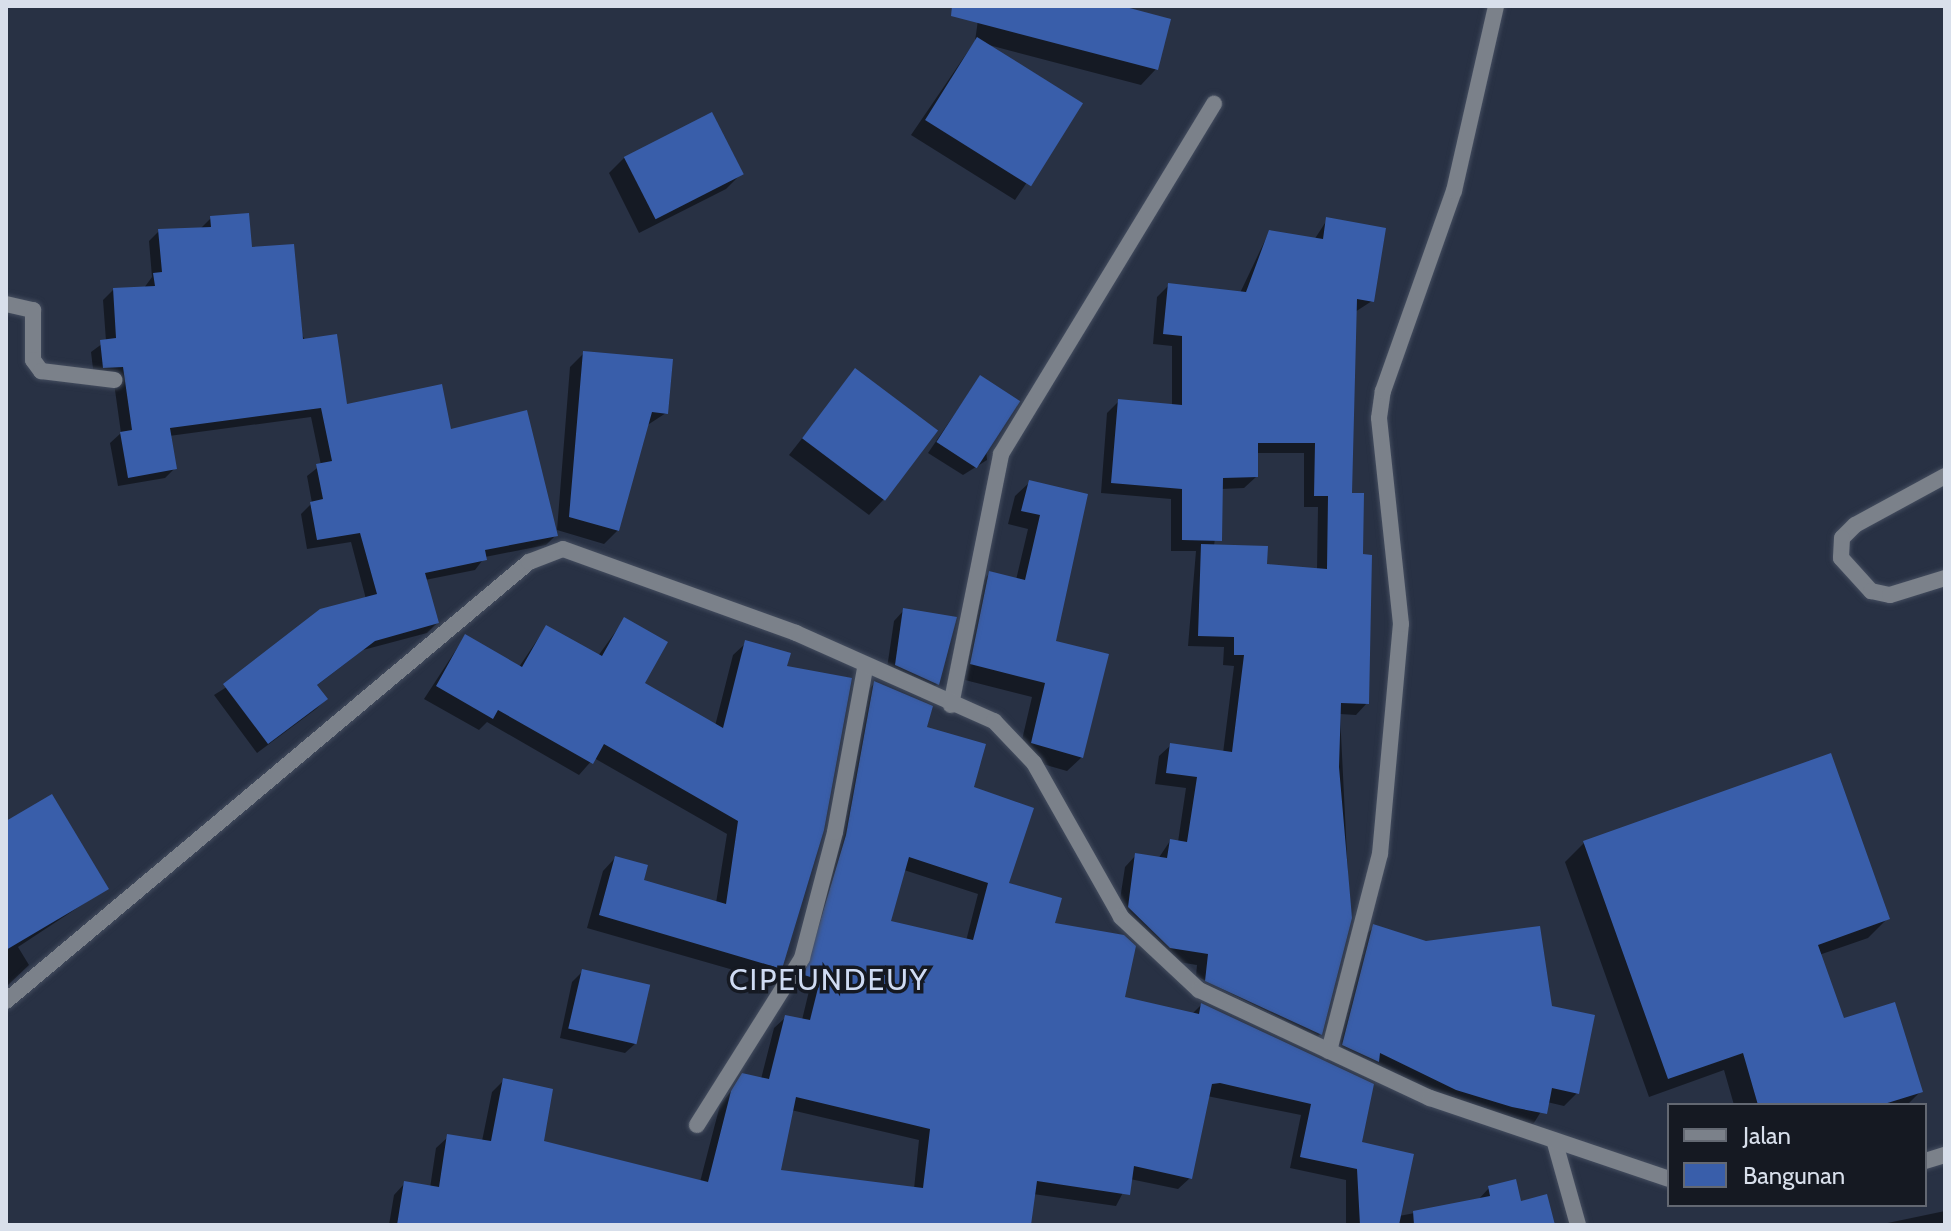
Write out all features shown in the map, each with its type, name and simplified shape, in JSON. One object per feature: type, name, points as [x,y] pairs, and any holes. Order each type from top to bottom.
[{"type":"street","points":[[1329,1051],[1380,854],[1400,639],[1383,391],[1454,191],[1496,6]]},
{"type":"street","points":[[951,705],[1001,454],[1214,104]]},
{"type":"street","points":[[6,304],[33,310],[33,360],[41,371],[114,380]]},
{"type":"street","points":[[1945,476],[1855,525],[1842,538],[1841,558],[1871,591],[1890,595],[1945,578]]},
{"type":"street","points":[[6,1001],[550,552],[582,552],[796,633],[865,668],[994,721],[1019,745],[1121,917],[1199,990],[1329,1051],[1555,1143],[1667,1178]]},
{"type":"street","points":[[697,1125],[802,958],[835,832],[865,668]]},
{"type":"street","points":[[1555,1143],[1578,1225]]},
{"type":"building","points":[[952,6],[1122,6],[1171,19],[1158,70],[951,16]]},
{"type":"building","points":[[977,37],[1083,103],[1031,186],[925,120]]},
{"type":"building","points":[[712,112],[744,174],[656,219],[624,157]]},
{"type":"building","points":[[249,213],[252,247],[294,244],[303,339],[337,334],[347,404],[442,384],[451,429],[527,410],[558,536],[485,550],[487,560],[425,573],[439,623],[375,641],[317,685],[328,699],[268,744],[223,684],[320,609],[377,594],[360,533],[317,540],[310,502],[323,499],[316,464],[332,461],[321,408],[170,428],[177,469],[128,478],[120,432],[132,430],[123,367],[103,368],[100,340],[116,338],[113,288],[155,286],[153,273],[162,272],[158,229],[211,227],[210,216]]},
{"type":"building","points":[[1326,217],[1386,228],[1374,302],[1357,299],[1352,493],[1364,493],[1363,554],[1372,555],[1369,704],[1341,703],[1339,767],[1352,918],[1322,1035],[1205,981],[1208,954],[1170,948],[1128,907],[1135,853],[1167,858],[1170,839],[1187,842],[1197,777],[1166,773],[1170,743],[1232,752],[1244,655],[1234,655],[1234,637],[1198,636],[1201,544],[1268,546],[1267,564],[1327,569],[1328,496],[1314,496],[1315,443],[1258,443],[1258,477],[1223,478],[1222,541],[1182,540],[1182,489],[1111,483],[1118,399],[1182,405],[1182,336],[1163,334],[1168,283],[1246,292],[1269,230],[1323,239]]},
{"type":"building","points":[[583,351],[673,359],[668,414],[652,412],[619,531],[569,517]]},
{"type":"building","points":[[855,368],[938,431],[885,501],[802,438]]},
{"type":"building","points":[[980,375],[1020,401],[977,468],[936,442]]},
{"type":"building","points":[[1029,480],[1088,494],[1056,641],[1109,654],[1083,758],[1031,743],[1045,683],[970,664],[989,571],[1025,580],[1040,515],[1021,511]]},
{"type":"building","points":[[903,608],[957,617],[939,685],[895,665]]},
{"type":"building","points":[[624,617],[668,642],[645,683],[723,728],[745,640],[791,653],[787,666],[852,678],[824,830],[782,969],[599,915],[615,856],[648,865],[644,880],[726,904],[738,821],[604,744],[593,764],[498,710],[493,719],[436,686],[465,634],[522,667],[546,625],[602,656]]},
{"type":"building","points":[[874,681],[933,706],[927,727],[986,744],[974,787],[1034,808],[1009,883],[1062,898],[1055,923],[1124,935],[1136,946],[1125,997],[1199,1014],[1201,1003],[1374,1084],[1362,1142],[1414,1154],[1399,1225],[1360,1225],[1357,1169],[1300,1157],[1311,1104],[1220,1083],[1212,1084],[1192,1179],[1134,1166],[1130,1195],[1037,1181],[1031,1225],[397,1225],[404,1181],[439,1187],[447,1134],[491,1141],[503,1078],[553,1089],[544,1141],[708,1182],[731,1091],[742,1073],[769,1079],[785,1015],[810,1020],[820,980],[804,975],[846,835]],"holes":[[[909,857],[988,883],[973,940],[891,921]],[[796,1097],[930,1129],[923,1188],[781,1170]]]},
{"type":"building","points":[[1831,753],[1890,919],[1818,945],[1844,1018],[1895,1002],[1923,1092],[1887,1103],[1757,1103],[1743,1053],[1668,1079],[1583,841]]},
{"type":"building","points":[[52,794],[109,889],[6,950],[6,821]]},
{"type":"building","points":[[1373,924],[1426,941],[1540,926],[1552,1006],[1595,1015],[1579,1094],[1552,1088],[1547,1114],[1512,1107],[1456,1090],[1380,1053],[1379,1062],[1342,1045]]},
{"type":"building","points":[[582,969],[650,985],[636,1044],[568,1028]]},
{"type":"building","points":[[1516,1179],[1521,1201],[1547,1194],[1555,1225],[1414,1225],[1413,1211],[1490,1196],[1488,1186]]},
{"type":"district","name":"CIPEUNDEUY","points":[[829,980]]}]
